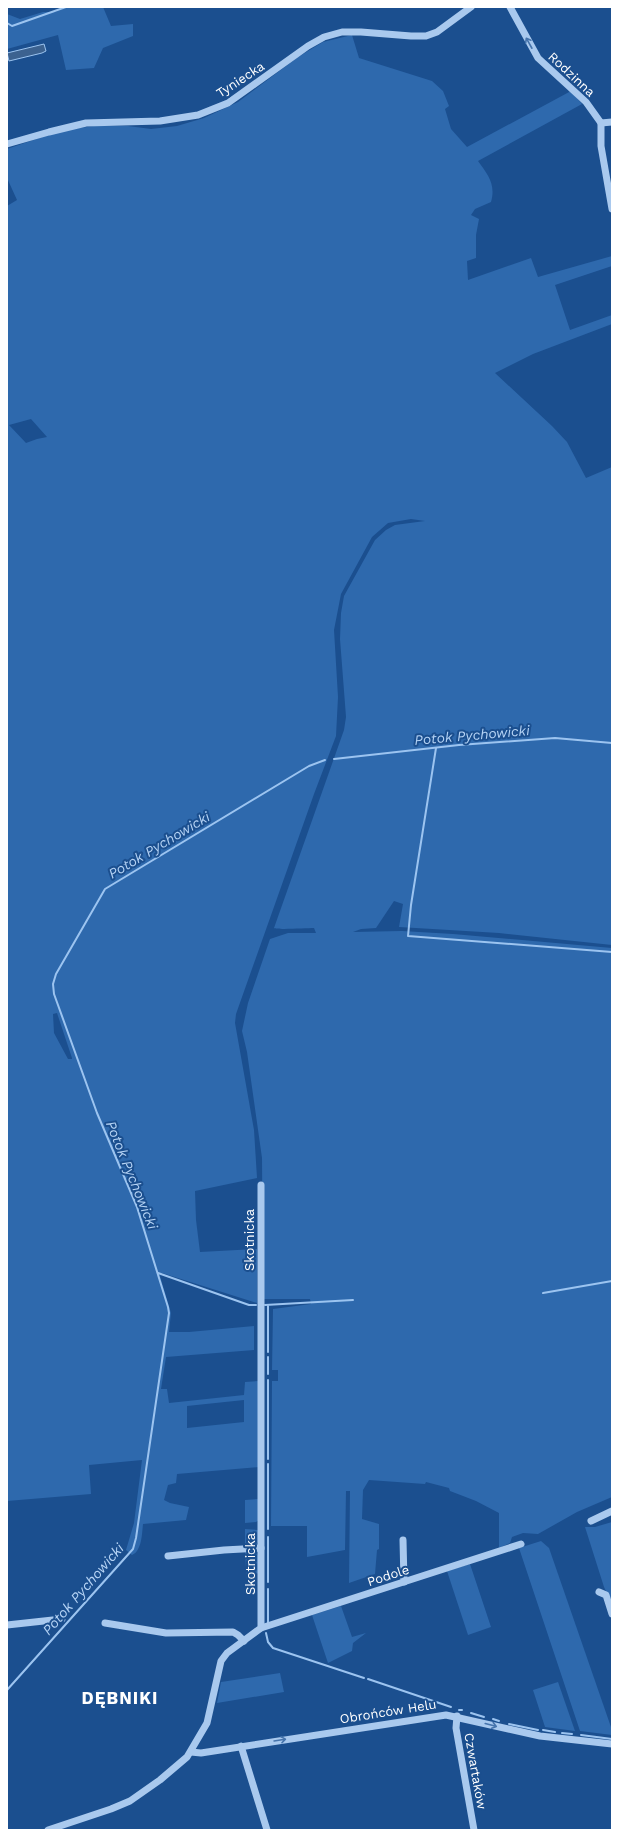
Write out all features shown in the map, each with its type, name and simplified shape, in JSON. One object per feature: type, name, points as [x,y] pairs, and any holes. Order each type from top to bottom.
[{"type":"street","name":"Tyniecka","points":[[7,144],[86,123],[165,120],[198,115],[228,103],[308,46],[324,38],[342,32],[426,36],[437,32],[471,7]]},
{"type":"street","name":"Rodzinna","points":[[510,7],[538,58],[586,102],[601,123]]},
{"type":"street","points":[[612,122],[601,123],[601,146],[612,209]]},
{"type":"street","name":"Skotnicka","points":[[261,1185],[261,1628]]},
{"type":"street","points":[[591,1521],[612,1511]]},
{"type":"street","points":[[403,1540],[404,1582]]},
{"type":"street","name":"Podole","points":[[261,1628],[521,1544]]},
{"type":"street","points":[[168,1556],[231,1549],[261,1548]]},
{"type":"street","points":[[599,1592],[606,1595],[612,1614]]},
{"type":"street","points":[[7,1625],[62,1619]]},
{"type":"street","points":[[105,1624],[166,1633],[233,1632],[238,1634],[244,1641]]},
{"type":"street","points":[[48,1830],[111,1809],[133,1799],[160,1780],[191,1752],[207,1720],[221,1661],[227,1653],[261,1628]]},
{"type":"street","name":"Obrońców Helu","points":[[191,1752],[201,1753],[444,1715],[457,1716],[501,1728],[540,1736],[612,1744]]},
{"type":"street","name":"Czwartaków","points":[[457,1716],[456,1728],[474,1830]]},
{"type":"street","points":[[241,1746],[268,1830]]},
{"type":"shaded area","points":[[69,7],[103,7],[111,26],[133,24],[133,36],[103,48],[94,68],[66,70],[58,35],[7,49],[7,14],[20,19],[43,12],[55,12]]},
{"type":"shaded area","points":[[352,35],[359,58],[432,81],[443,91],[449,106],[445,109],[451,129],[467,147],[571,91],[582,104],[478,161],[492,185],[492,196],[491,202],[475,209],[471,215],[479,219],[476,235],[476,258],[467,261],[468,280],[531,258],[538,277],[612,256],[612,266],[555,285],[570,330],[612,315],[612,324],[533,354],[495,373],[567,442],[586,478],[612,467],[612,945],[499,933],[399,927],[403,904],[394,901],[376,928],[361,929],[353,932],[402,931],[453,934],[612,948],[612,1497],[577,1512],[538,1534],[523,1533],[512,1537],[510,1543],[499,1548],[499,1513],[476,1501],[450,1491],[449,1488],[426,1482],[425,1484],[369,1480],[363,1490],[362,1519],[379,1524],[379,1549],[377,1550],[375,1574],[349,1583],[350,1491],[346,1491],[345,1550],[307,1557],[307,1526],[271,1526],[272,1381],[278,1381],[278,1370],[272,1370],[273,1309],[311,1304],[310,1299],[263,1299],[262,1158],[247,1052],[242,1031],[248,1003],[270,939],[288,933],[316,933],[314,928],[274,928],[344,730],[346,717],[340,639],[341,613],[344,596],[375,540],[386,530],[395,525],[425,521],[411,519],[388,523],[372,537],[341,594],[334,630],[338,697],[336,736],[236,1014],[235,1023],[254,1130],[257,1178],[195,1191],[196,1220],[200,1252],[257,1249],[257,1303],[162,1273],[160,1276],[171,1313],[169,1332],[189,1332],[254,1326],[254,1350],[166,1357],[161,1389],[167,1389],[169,1403],[244,1395],[245,1382],[259,1381],[259,1467],[177,1474],[176,1483],[168,1485],[164,1500],[170,1503],[189,1507],[186,1520],[143,1524],[140,1546],[132,1555],[126,1550],[134,1523],[142,1460],[89,1465],[91,1494],[7,1501],[7,206],[17,200],[7,178],[7,149],[45,136],[72,129],[94,126],[128,126],[151,129],[177,126],[204,118],[238,102],[298,57],[323,42]],"holes":[[[31,419],[47,437],[26,443],[9,425]],[[57,1013],[72,1059],[68,1059],[54,1033],[53,1014]],[[244,1400],[244,1422],[187,1428],[187,1406]]]},
{"type":"shaded area","points":[[44,44],[46,51],[42,53],[9,61],[7,53]]},
{"type":"shaded area","points":[[259,1499],[259,1520],[256,1522],[245,1523],[245,1500]]},
{"type":"shaded area","points":[[612,1522],[612,1604],[604,1587],[585,1527],[595,1527]]},
{"type":"shaded area","points":[[245,1529],[258,1530],[258,1542],[255,1546],[245,1546]]},
{"type":"shaded area","points":[[541,1541],[549,1548],[612,1730],[612,1735],[580,1731],[519,1548]]},
{"type":"shaded area","points":[[245,1551],[253,1551],[258,1555],[259,1575],[257,1573],[256,1574],[256,1584],[247,1584]]},
{"type":"shaded area","points":[[470,1564],[491,1627],[468,1635],[447,1571]]},
{"type":"shaded area","points":[[341,1606],[352,1637],[366,1633],[353,1643],[352,1651],[328,1663],[312,1615]]},
{"type":"shaded area","points":[[280,1673],[284,1692],[217,1703],[221,1682]]},
{"type":"shaded area","points":[[558,1682],[575,1731],[545,1727],[533,1690]]},
{"type":"waterway","points":[[7,23],[12,26],[66,7]]},
{"type":"waterway","name":"Potok Pychowicki","points":[[334,759],[459,745],[555,738],[612,743]]},
{"type":"waterway","points":[[436,748],[411,905],[408,936],[612,952]]},
{"type":"waterway","name":"Potok Pychowicki","points":[[7,1690],[133,1549],[136,1538],[169,1313],[137,1207],[97,1113],[54,994],[53,984],[56,974],[105,889],[309,766],[325,760]]},
{"type":"waterway","points":[[158,1273],[249,1305],[256,1305]]},
{"type":"waterway","points":[[543,1293],[612,1281]]},
{"type":"waterway","points":[[265,1305],[353,1300]]},
{"type":"waterway","points":[[268,1306],[268,1352]]},
{"type":"waterway","points":[[268,1357],[268,1374]]},
{"type":"waterway","points":[[268,1380],[268,1459]]},
{"type":"waterway","points":[[268,1464],[268,1529]]},
{"type":"waterway","points":[[268,1537],[268,1582]]},
{"type":"waterway","points":[[268,1589],[268,1623]]},
{"type":"waterway","points":[[266,1633],[268,1642],[273,1648],[364,1678]]},
{"type":"waterway","points":[[368,1679],[451,1707]]},
{"type":"waterway","points":[[471,1713],[484,1717]]},
{"type":"waterway","points":[[493,1719],[499,1721]]},
{"type":"waterway","points":[[509,1724],[538,1730]]},
{"type":"waterway","points":[[543,1730],[555,1732]]},
{"type":"waterway","points":[[562,1733],[572,1734]]},
{"type":"waterway","points":[[581,1735],[612,1739]]},
{"type":"district","name":"DĘBNIKI","points":[[120,1698]]}]
